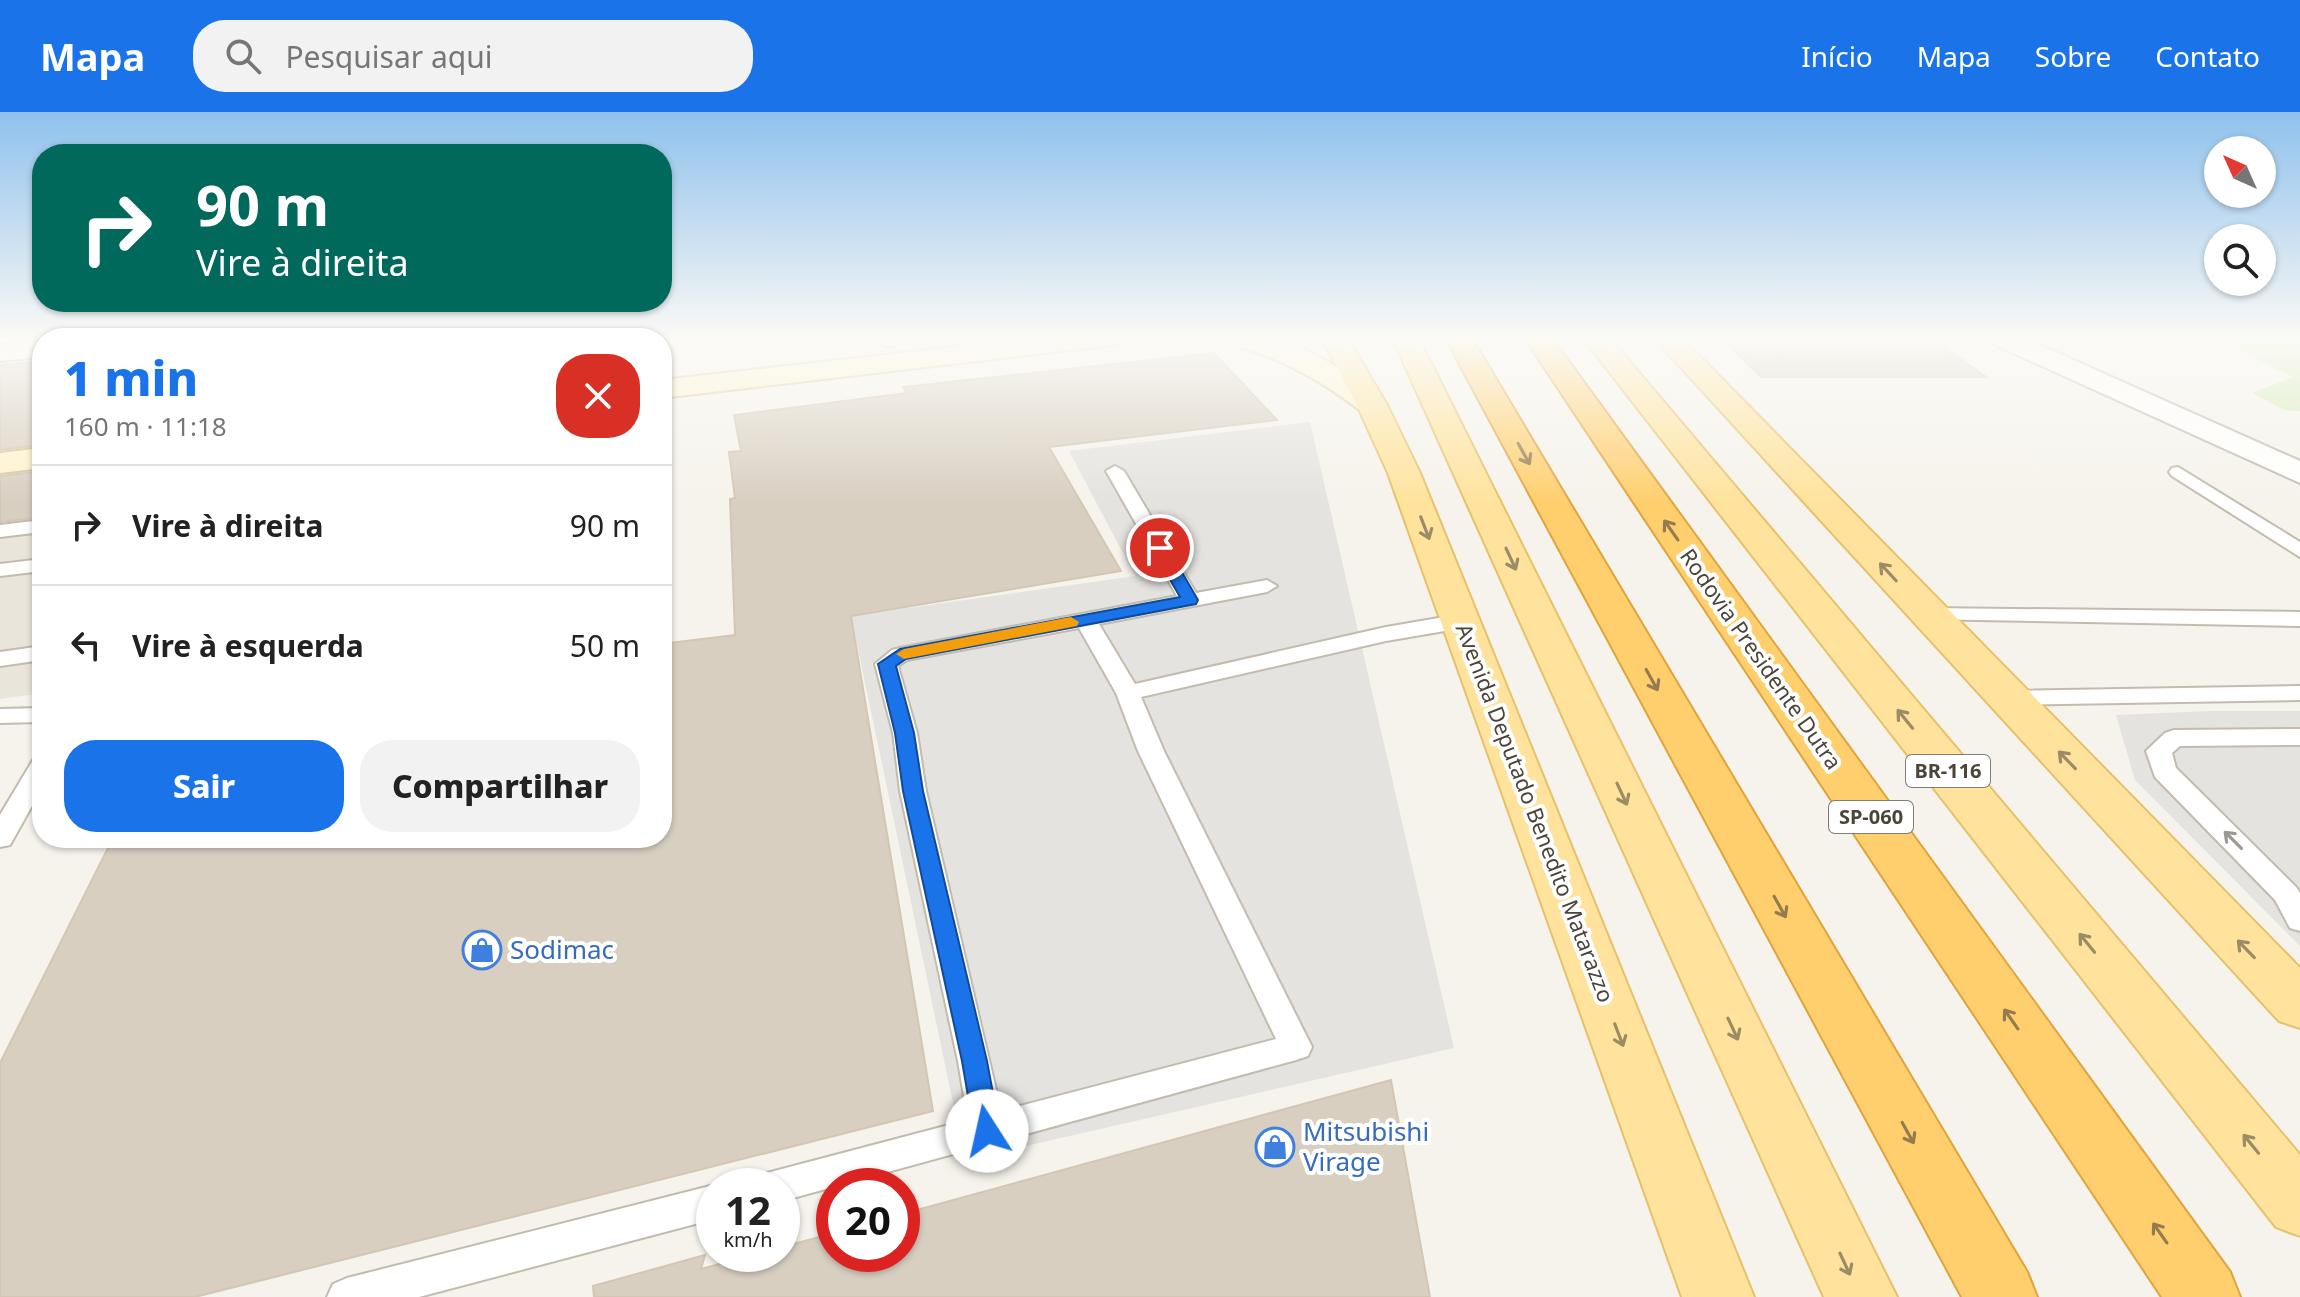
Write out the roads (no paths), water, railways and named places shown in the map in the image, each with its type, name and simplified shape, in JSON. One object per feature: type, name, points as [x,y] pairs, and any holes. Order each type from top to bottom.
[{"type":"highway","points":[[1489,392],[2001,1297]]},
{"type":"highway","name":"Rodovia Presidente Dutra","points":[[1575,392],[2204,1297]]},
{"type":"main road","points":[[1355,392],[1372,405]]},
{"type":"main road","name":"Avenida Deputado Benedito Matarazzo","points":[[1365,392],[1404,473],[1462,621],[1718,1297]]},
{"type":"main road","points":[[1381,392],[1404,473]]},
{"type":"main road","points":[[1431,392],[1861,1297]]},
{"type":"main road","name":"BR-116","points":[[1640,392],[2300,1205]]},
{"type":"main road","points":[[1718,392],[2300,1005]]},
{"type":"main road","points":[[0,440],[32,437]]},
{"type":"main road","points":[[0,463],[32,459]]},
{"type":"street","points":[[2122,392],[2300,473]]},
{"type":"lane","points":[[1115,471],[1190,600]]},
{"type":"lane","points":[[2178,472],[2300,551]]},
{"type":"lane","points":[[0,531],[32,527]]},
{"type":"lane","points":[[0,570],[32,566]]},
{"type":"lane","points":[[987,1131],[975,1061],[913,791],[905,733],[886,664],[900,655],[1267,586]]},
{"type":"lane","points":[[1928,614],[2300,619]]},
{"type":"lane","points":[[800,1180],[1296,1047],[1151,751],[1128,693],[1086,620]]},
{"type":"lane","points":[[1128,693],[1386,634],[1462,621]]},
{"type":"lane","points":[[0,659],[32,654]]},
{"type":"lane","points":[[2009,698],[2300,693]]},
{"type":"lane","points":[[0,716],[32,715]]},
{"type":"lane","points":[[2300,737],[2174,738],[2159,751],[2164,771],[2286,894],[2300,920]]},
{"type":"lane","points":[[0,838],[32,783]]},
{"type":"lane","points":[[347,1297],[696,1207]]},
{"type":"place","name":"Sodimac","points":[[482,950]]},
{"type":"place","name":"Mitsubishi Virage","points":[[1275,1147]]}]
